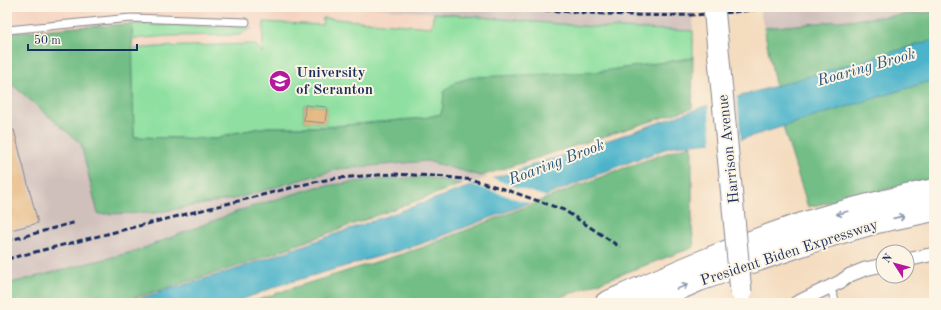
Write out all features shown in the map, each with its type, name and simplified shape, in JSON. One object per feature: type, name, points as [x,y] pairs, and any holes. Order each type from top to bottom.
[{"type":"highway","name":"President Biden Expressway","points":[[606,303],[704,261],[780,232],[858,208],[934,190]]},
{"type":"highway","name":"President Biden Expressway","points":[[647,303],[699,280],[724,273],[825,236],[890,219],[934,210]]},
{"type":"main road","name":"Harrison Avenue","points":[[714,7],[741,292]]},
{"type":"street","points":[[915,258],[934,254]]},
{"type":"street","points":[[796,303],[840,282],[850,275],[875,267]]},
{"type":"lane","points":[[7,30],[131,18],[246,22]]},
{"type":"lane","points":[[830,287],[836,303]]},
{"type":"shaded area","name":"University of Scranton","points":[[22,7],[363,7],[434,13],[424,118],[134,137],[132,24],[7,33],[7,10]]},
{"type":"shaded area","points":[[363,7],[621,7],[667,11],[693,11],[693,31],[594,27]]},
{"type":"shaded area","points":[[759,7],[934,7],[934,12],[764,28]]},
{"type":"shaded area","points":[[7,80],[81,144],[98,214],[155,213],[238,198],[338,169],[427,161],[477,175],[478,174],[561,202],[558,213],[468,183],[462,184],[426,177],[244,209],[136,251],[7,284]]},
{"type":"green space","points":[[934,12],[934,179],[808,207],[784,130],[764,28]]},
{"type":"green space","name":"University of Scranton","points":[[434,13],[594,27],[693,31],[693,58],[596,72],[443,101],[441,114],[424,118],[324,127],[267,127],[234,133],[217,139],[134,137],[132,49],[252,44],[257,46],[262,53],[264,22],[322,25],[323,18],[431,27]],"holes":[[[304,105],[327,107],[325,123],[304,121]]]},
{"type":"green space","points":[[132,24],[252,28],[239,35],[169,36],[132,39]]},
{"type":"green space","points":[[132,24],[134,137],[217,139],[234,133],[267,127],[324,127],[424,118],[441,114],[444,91],[456,82],[473,77],[596,72],[693,58],[692,108],[481,176],[427,161],[338,169],[238,198],[154,213],[98,214],[81,144],[7,80],[7,33]]},
{"type":"green space","points":[[692,146],[692,228],[694,247],[545,303],[250,303],[286,290],[421,248],[621,169],[678,149]]},
{"type":"green space","points":[[426,177],[462,184],[245,264],[118,303],[7,303],[7,284],[136,251],[244,209],[317,187],[370,180]]},
{"type":"water","name":"Roaring Brook","points":[[934,40],[934,80],[742,139],[673,146],[418,245],[280,285],[233,303],[124,303],[240,268],[482,182],[703,107]]},
{"type":"pier","points":[[737,95],[741,141],[712,144],[708,103]]},
{"type":"pier","points":[[489,177],[547,197],[532,204],[470,184]]},
{"type":"building","points":[[305,105],[327,107],[325,123],[304,121]]},
{"type":"building","points":[[14,130],[38,223],[7,231],[7,131]]},
{"type":"railway","points":[[509,7],[600,14],[645,15],[713,14],[781,7]]},
{"type":"railway","points":[[7,259],[314,182],[337,178],[392,174],[436,176],[473,180],[507,190],[564,210],[620,247]]},
{"type":"railway","points":[[7,241],[76,222]]},
{"type":"place","name":"University of Scranton","points":[[280,81]]}]
